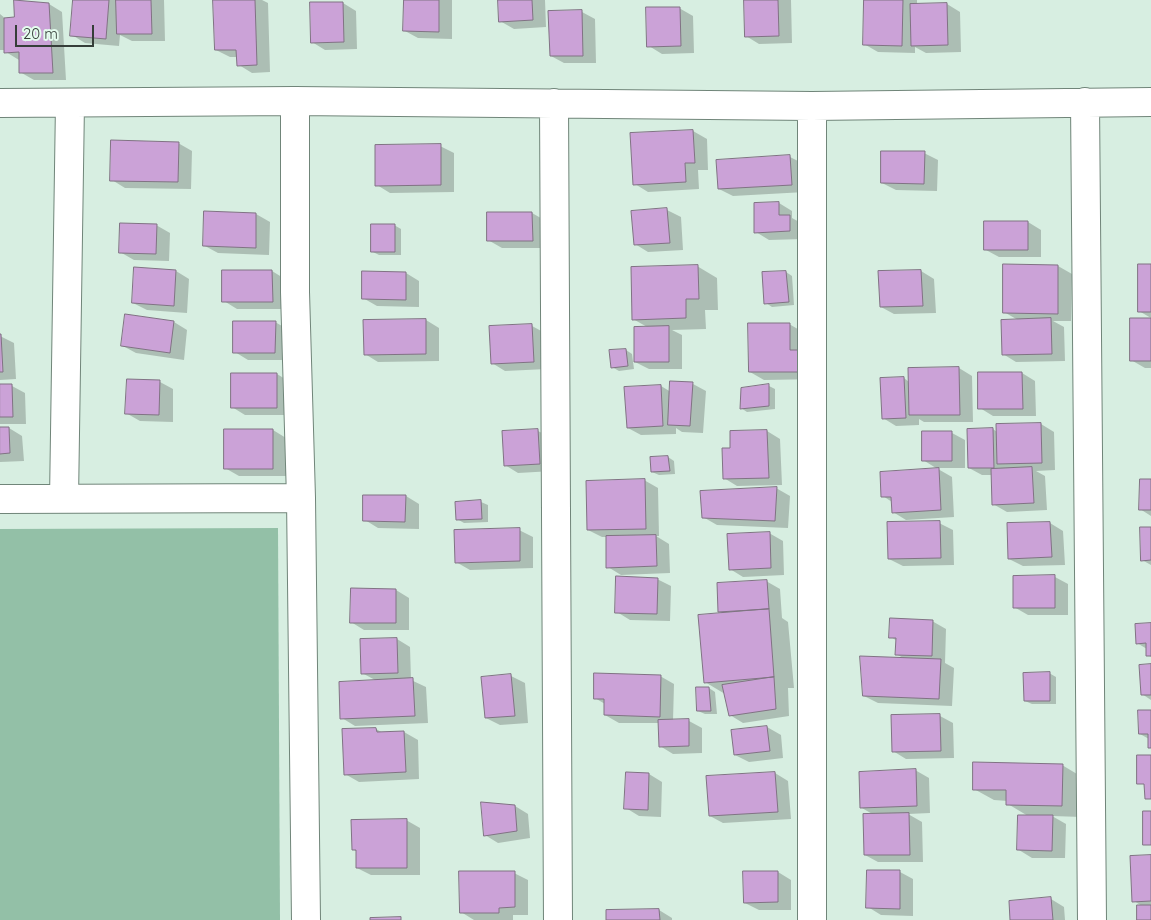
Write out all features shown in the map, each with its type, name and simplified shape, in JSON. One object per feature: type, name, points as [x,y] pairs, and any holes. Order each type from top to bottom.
[{"type":"street","points":[[295,101],[295,292],[301,498],[306,920]]},
{"type":"street","points":[[0,103],[295,101],[812,106],[1151,102]]},
{"type":"street","points":[[1084,102],[1092,920]]},
{"type":"street","points":[[64,499],[70,103]]},
{"type":"street","points":[[554,103],[558,920]]},
{"type":"street","points":[[812,106],[812,920]]},
{"type":"street","points":[[0,499],[301,498]]},
{"type":"green space","points":[[278,528],[280,920],[0,920],[0,529]]},
{"type":"building","points":[[14,0],[49,3],[53,73],[19,73],[19,52],[4,53],[4,18],[14,17]]},
{"type":"building","points":[[73,0],[109,0],[106,39],[70,36]]},
{"type":"building","points":[[116,0],[151,0],[152,34],[117,34]]},
{"type":"building","points":[[213,0],[255,0],[257,65],[237,66],[236,50],[215,50]]},
{"type":"building","points":[[404,0],[439,0],[439,32],[403,31]]},
{"type":"building","points":[[498,0],[532,0],[533,20],[499,22]]},
{"type":"building","points":[[744,0],[778,0],[779,36],[745,37]]},
{"type":"building","points":[[864,0],[903,0],[902,46],[863,45]]},
{"type":"building","points":[[310,2],[343,2],[344,42],[311,43]]},
{"type":"building","points":[[947,3],[948,45],[911,46],[910,4]]},
{"type":"building","points":[[646,7],[680,7],[681,46],[647,47]]},
{"type":"building","points":[[582,10],[583,56],[550,56],[548,11]]},
{"type":"building","points":[[693,130],[695,163],[685,163],[686,182],[633,185],[630,133]]},
{"type":"building","points":[[111,140],[179,142],[178,182],[110,181]]},
{"type":"building","points":[[441,144],[441,185],[375,186],[375,145]]},
{"type":"building","points":[[881,151],[925,151],[924,184],[881,183]]},
{"type":"building","points":[[790,155],[792,185],[718,189],[716,160]]},
{"type":"building","points":[[779,202],[779,215],[790,215],[790,231],[754,233],[754,203]]},
{"type":"building","points":[[667,208],[670,243],[634,245],[631,211]]},
{"type":"building","points":[[204,211],[256,213],[256,248],[203,246]]},
{"type":"building","points":[[487,212],[532,212],[533,241],[487,241]]},
{"type":"building","points":[[984,221],[1028,221],[1028,250],[984,250]]},
{"type":"building","points":[[120,223],[157,224],[156,254],[119,253]]},
{"type":"building","points":[[371,224],[395,224],[395,252],[371,252]]},
{"type":"building","points":[[1003,264],[1058,265],[1058,314],[1003,313]]},
{"type":"building","points":[[1138,264],[1151,264],[1151,312],[1138,312]]},
{"type":"building","points":[[698,265],[699,299],[686,299],[686,318],[632,320],[631,267]]},
{"type":"building","points":[[134,267],[176,270],[174,306],[132,303]]},
{"type":"building","points":[[222,270],[272,270],[273,302],[222,302]]},
{"type":"building","points":[[921,270],[923,306],[880,307],[878,271]]},
{"type":"building","points":[[362,271],[406,272],[406,300],[362,299]]},
{"type":"building","points":[[786,271],[789,302],[764,304],[762,272]]},
{"type":"building","points":[[125,314],[174,321],[170,353],[121,346]]},
{"type":"building","points":[[1051,318],[1052,354],[1002,355],[1001,320]]},
{"type":"building","points":[[1130,318],[1151,318],[1151,361],[1130,361]]},
{"type":"building","points":[[426,319],[426,354],[364,355],[363,320]]},
{"type":"building","points":[[233,321],[276,321],[275,353],[233,353]]},
{"type":"building","points":[[748,323],[790,323],[790,350],[807,350],[807,372],[749,372]]},
{"type":"building","points":[[532,324],[534,362],[491,364],[489,326]]},
{"type":"building","points":[[669,326],[669,362],[634,362],[634,327]]},
{"type":"building","points":[[1,334],[3,372],[0,372]]},
{"type":"building","points":[[626,349],[628,366],[611,368],[609,350]]},
{"type":"building","points":[[959,367],[960,415],[909,415],[908,368]]},
{"type":"building","points":[[978,372],[1022,372],[1023,409],[978,409]]},
{"type":"building","points":[[231,373],[277,373],[277,408],[231,408]]},
{"type":"building","points":[[904,377],[906,418],[882,419],[880,378]]},
{"type":"building","points":[[127,379],[160,380],[159,415],[125,414]]},
{"type":"building","points":[[670,381],[693,382],[690,426],[668,425]]},
{"type":"building","points":[[0,384],[12,384],[13,417],[0,417]]},
{"type":"building","points":[[769,384],[769,406],[740,409],[741,388]]},
{"type":"building","points":[[661,385],[663,426],[627,428],[624,387]]},
{"type":"building","points":[[1041,423],[1042,463],[997,464],[996,424]]},
{"type":"building","points":[[0,427],[9,427],[10,453],[0,454]]},
{"type":"building","points":[[993,428],[994,468],[968,468],[967,429]]},
{"type":"building","points":[[224,429],[273,429],[273,469],[224,469]]},
{"type":"building","points":[[538,429],[540,464],[504,466],[502,431]]},
{"type":"building","points":[[767,430],[769,478],[723,479],[722,448],[730,448],[730,431]]},
{"type":"building","points":[[922,431],[952,431],[952,461],[922,461]]},
{"type":"building","points":[[668,456],[670,471],[651,472],[650,457]]},
{"type":"building","points":[[1032,467],[1034,503],[992,505],[991,469]]},
{"type":"building","points":[[939,468],[941,510],[892,513],[891,497],[881,497],[880,472]]},
{"type":"building","points":[[645,479],[646,529],[587,530],[586,481]]},
{"type":"building","points":[[1140,479],[1151,479],[1151,510],[1139,510]]},
{"type":"building","points":[[777,487],[775,521],[702,518],[700,491]]},
{"type":"building","points":[[363,495],[406,495],[405,522],[363,521]]},
{"type":"building","points":[[481,500],[482,519],[456,520],[455,502]]},
{"type":"building","points":[[940,521],[941,558],[888,559],[887,522]]},
{"type":"building","points":[[1050,522],[1052,557],[1008,559],[1007,523]]},
{"type":"building","points":[[1140,527],[1151,527],[1151,560],[1141,561]]},
{"type":"building","points":[[520,528],[520,561],[455,563],[454,530]]},
{"type":"building","points":[[770,532],[771,568],[729,570],[727,534]]},
{"type":"building","points":[[656,535],[657,566],[606,568],[606,536]]},
{"type":"building","points":[[1055,575],[1055,608],[1013,608],[1013,576]]},
{"type":"building","points":[[616,576],[658,578],[657,614],[615,613]]},
{"type":"building","points":[[767,580],[769,609],[718,612],[717,583]]},
{"type":"building","points":[[351,588],[396,589],[396,623],[350,623]]},
{"type":"building","points":[[769,609],[774,677],[704,683],[698,615]]},
{"type":"building","points":[[890,618],[933,620],[932,656],[895,655],[896,638],[889,638]]},
{"type":"building","points":[[1151,623],[1151,656],[1146,656],[1146,643],[1136,644],[1135,624]]},
{"type":"building","points":[[397,638],[398,673],[361,674],[360,639]]},
{"type":"building","points":[[860,656],[941,659],[939,699],[863,696]]},
{"type":"building","points":[[1151,664],[1151,695],[1141,695],[1139,665]]},
{"type":"building","points":[[1050,672],[1050,701],[1024,701],[1023,673]]},
{"type":"building","points":[[594,673],[661,675],[660,717],[604,715],[604,699],[594,699]]},
{"type":"building","points":[[511,674],[515,716],[485,718],[481,677]]},
{"type":"building","points":[[774,677],[776,709],[729,716],[722,685]]},
{"type":"building","points":[[413,678],[415,716],[340,719],[339,682]]},
{"type":"building","points":[[696,687],[709,687],[711,711],[697,711]]},
{"type":"building","points":[[1138,710],[1151,710],[1151,748],[1148,748],[1148,734],[1139,734]]},
{"type":"building","points":[[940,714],[941,751],[892,752],[891,715]]},
{"type":"building","points":[[689,719],[689,746],[659,747],[658,720]]},
{"type":"building","points":[[767,726],[770,751],[734,755],[731,730]]},
{"type":"building","points":[[376,728],[377,732],[404,731],[406,772],[344,775],[342,729]]},
{"type":"building","points":[[1137,755],[1151,755],[1151,799],[1145,799],[1144,784],[1137,784]]},
{"type":"building","points":[[973,762],[1063,764],[1062,806],[1006,805],[1006,790],[973,790]]},
{"type":"building","points":[[916,769],[917,806],[860,808],[859,772]]},
{"type":"building","points":[[626,772],[649,773],[648,810],[624,809]]},
{"type":"building","points":[[775,772],[778,812],[709,816],[706,776]]},
{"type":"building","points":[[481,802],[515,805],[517,831],[484,836]]},
{"type":"building","points":[[1143,811],[1151,811],[1151,845],[1143,845]]},
{"type":"building","points":[[909,813],[910,855],[864,855],[863,814]]},
{"type":"building","points":[[1018,815],[1053,815],[1052,851],[1017,850]]},
{"type":"building","points":[[407,819],[407,868],[356,868],[356,850],[352,850],[351,820]]},
{"type":"building","points":[[1151,855],[1151,901],[1132,902],[1130,856]]},
{"type":"building","points":[[867,870],[900,870],[900,909],[866,908]]},
{"type":"building","points":[[459,871],[515,871],[515,907],[499,908],[499,913],[460,913]]},
{"type":"building","points":[[743,871],[778,871],[778,902],[744,903]]},
{"type":"building","points":[[1051,897],[1053,920],[1010,920],[1009,901]]},
{"type":"building","points":[[1137,905],[1151,905],[1151,920],[1137,920]]},
{"type":"building","points":[[659,909],[660,920],[606,920],[606,910]]},
{"type":"building","points":[[401,917],[401,920],[370,920],[370,918]]}]
